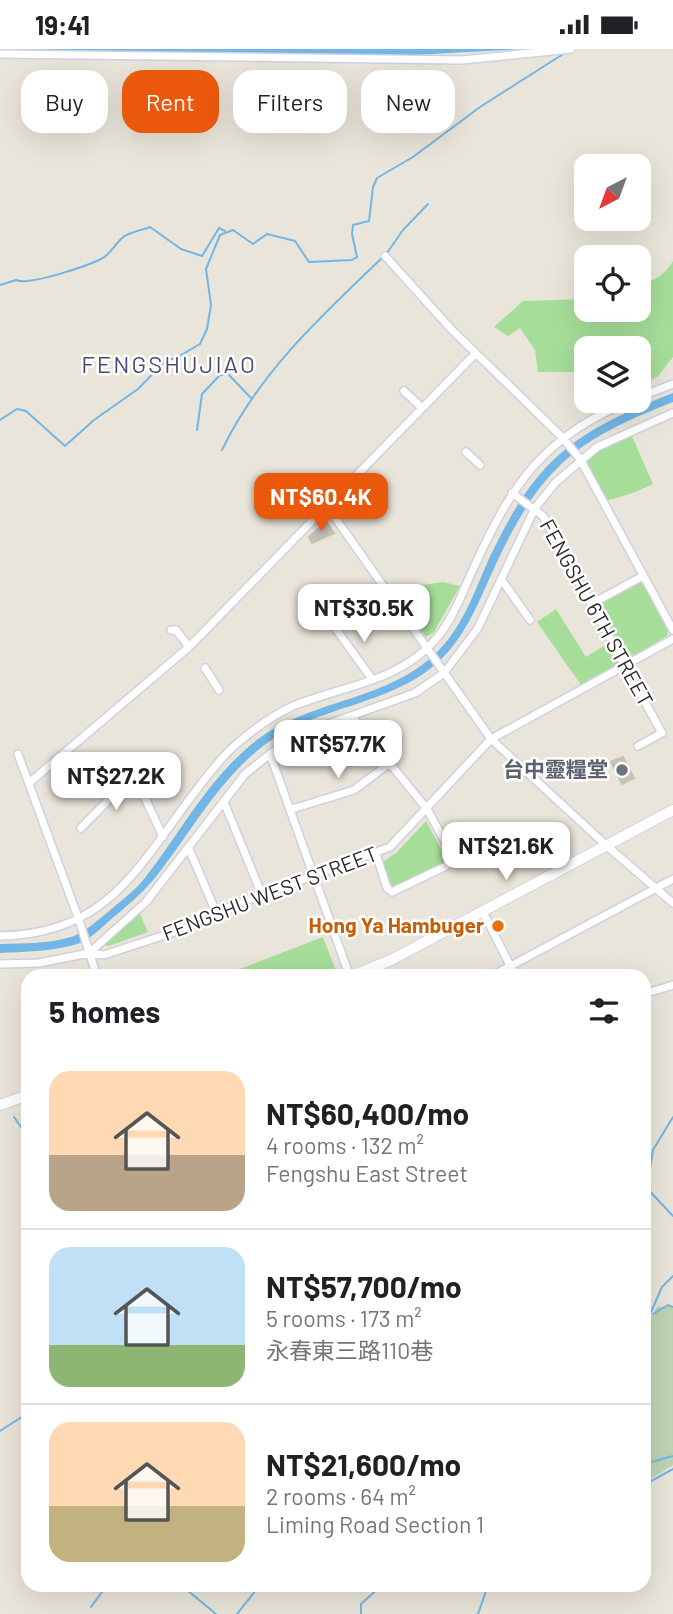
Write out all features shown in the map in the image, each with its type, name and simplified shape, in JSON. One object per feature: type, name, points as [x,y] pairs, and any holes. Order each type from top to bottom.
[{"type":"main road","points":[[367,969],[391,960],[673,810]]},
{"type":"main road","points":[[0,1105],[21,1098]]},
{"type":"street","points":[[0,54],[205,54],[462,60],[568,50]]},
{"type":"street","points":[[386,256],[475,354],[563,438],[580,459],[673,630]]},
{"type":"street","points":[[29,783],[189,647],[475,354]]},
{"type":"street","points":[[651,392],[673,384]]},
{"type":"street","points":[[404,391],[422,408]]},
{"type":"street","points":[[89,950],[146,902],[250,770],[270,754],[306,732],[415,693],[441,670],[478,628],[535,508],[580,459],[608,440],[673,412]]},
{"type":"street","points":[[0,936],[42,932],[79,920],[125,884],[211,770],[254,729],[289,708],[386,676],[429,651],[444,629],[496,519],[512,493],[530,469],[563,438],[601,413]]},
{"type":"street","points":[[466,453],[480,465]]},
{"type":"street","points":[[310,482],[491,739],[673,903]]},
{"type":"street","points":[[512,493],[535,508]]},
{"type":"street","name":"FENGSHU 6TH STREET","points":[[535,508],[543,516],[593,603],[662,733],[638,746]]},
{"type":"street","points":[[593,603],[643,576]]},
{"type":"street","points":[[501,579],[530,620]]},
{"type":"street","points":[[334,625],[372,679]]},
{"type":"street","points":[[172,630],[176,629],[189,647]]},
{"type":"street","name":"FENGSHU WEST STREET","points":[[0,964],[39,963],[89,950],[104,955],[186,928],[216,912],[376,854],[390,847],[428,809],[491,739],[673,639]]},
{"type":"street","points":[[205,668],[219,689]]},
{"type":"street","points":[[352,717],[428,809],[453,856],[450,864],[392,892],[387,888],[376,854]]},
{"type":"street","points":[[18,754],[95,969]]},
{"type":"street","points":[[270,754],[292,809],[347,969]]},
{"type":"street","points":[[292,809],[354,790],[390,763]]},
{"type":"street","points":[[81,828],[131,777],[139,785],[163,837]]},
{"type":"street","points":[[224,802],[262,895]]},
{"type":"street","points":[[189,849],[216,912]]},
{"type":"street","points":[[505,969],[673,879]]},
{"type":"street","points":[[482,912],[512,969]]},
{"type":"street","points":[[651,993],[673,985]]},
{"type":"green space","points":[[673,261],[673,357],[651,380],[651,336],[574,336],[574,372],[538,372],[535,350],[520,328],[508,336],[494,327],[523,301],[574,299],[574,322],[651,322],[651,281]]},
{"type":"green space","points":[[631,434],[653,484],[606,501],[585,460],[600,449]]},
{"type":"green space","points":[[641,580],[668,631],[667,636],[631,657],[627,656],[596,604]]},
{"type":"green space","points":[[443,582],[460,586],[434,632],[426,637],[396,596],[417,586]]},
{"type":"green space","points":[[556,609],[586,657],[610,642],[620,663],[581,685],[537,622]]},
{"type":"green space","points":[[426,821],[446,858],[444,863],[397,888],[390,888],[381,863],[396,853]]},
{"type":"green space","points":[[140,914],[148,932],[109,946],[103,945]]},
{"type":"green space","points":[[323,937],[335,969],[240,969]]},
{"type":"green space","points":[[673,1306],[673,1465],[651,1479],[651,1318],[657,1307]]},
{"type":"water","points":[[20,49],[523,49],[376,57]]},
{"type":"water","points":[[673,393],[673,402],[651,411],[651,402]]},
{"type":"water","points":[[627,413],[646,413],[586,445],[565,461],[546,481],[513,531],[463,632],[448,652],[429,669],[386,693],[292,728],[252,755],[207,805],[149,885],[88,939],[56,949],[0,953],[0,944],[47,942],[74,936],[108,912],[140,884],[212,786],[243,752],[261,737],[304,714],[396,681],[417,669],[436,653],[460,621],[505,526],[522,498],[560,454],[608,422]]},
{"type":"building","points":[[326,522],[334,533],[312,543],[309,537]]},
{"type":"building","name":"台中靈糧堂","points":[[623,757],[634,778],[622,784],[611,762]]},
{"type":"waterway","points":[[0,420],[17,409],[26,411],[65,446],[94,420],[138,389],[166,360],[176,358],[200,344],[207,329],[211,305],[206,269],[220,235],[233,230],[253,244],[267,234],[295,241],[309,262],[352,260],[357,257],[352,234],[353,225],[369,221],[373,187],[377,178],[413,157],[480,107],[568,51]]},
{"type":"waterway","points":[[387,253],[403,230],[428,204]]},
{"type":"waterway","points":[[0,285],[16,280],[45,278],[94,262],[107,255],[126,235],[150,227],[181,249],[202,256],[219,228],[225,231]]},
{"type":"waterway","points":[[222,450],[254,396],[293,347],[383,257]]},
{"type":"waterway","points":[[197,430],[202,394],[220,375],[228,374],[251,398]]},
{"type":"waterway","points":[[14,1117],[21,1127]]},
{"type":"waterway","points":[[651,1162],[653,1150],[673,1117]]},
{"type":"waterway","points":[[651,1192],[673,1216]]},
{"type":"waterway","points":[[651,1312],[662,1287],[673,1276]]},
{"type":"waterway","points":[[653,1314],[668,1305],[673,1307]]},
{"type":"waterway","points":[[0,1431],[21,1418]]},
{"type":"waterway","points":[[651,1462],[673,1456]]},
{"type":"waterway","points":[[651,1481],[673,1469]]},
{"type":"waterway","points":[[91,1607],[102,1592]]},
{"type":"waterway","points":[[189,1592],[216,1614]]},
{"type":"waterway","points":[[237,1614],[254,1592]]},
{"type":"waterway","points":[[361,1614],[361,1604],[374,1592]]},
{"type":"waterway","points":[[478,1614],[486,1592]]},
{"type":"place","name":"台中靈糧堂","points":[[622,770]]},
{"type":"place","name":"Hong Ya Hambuger","points":[[498,926]]},
{"type":"district","name":"FENGSHUJIAO","points":[[169,365]]}]
